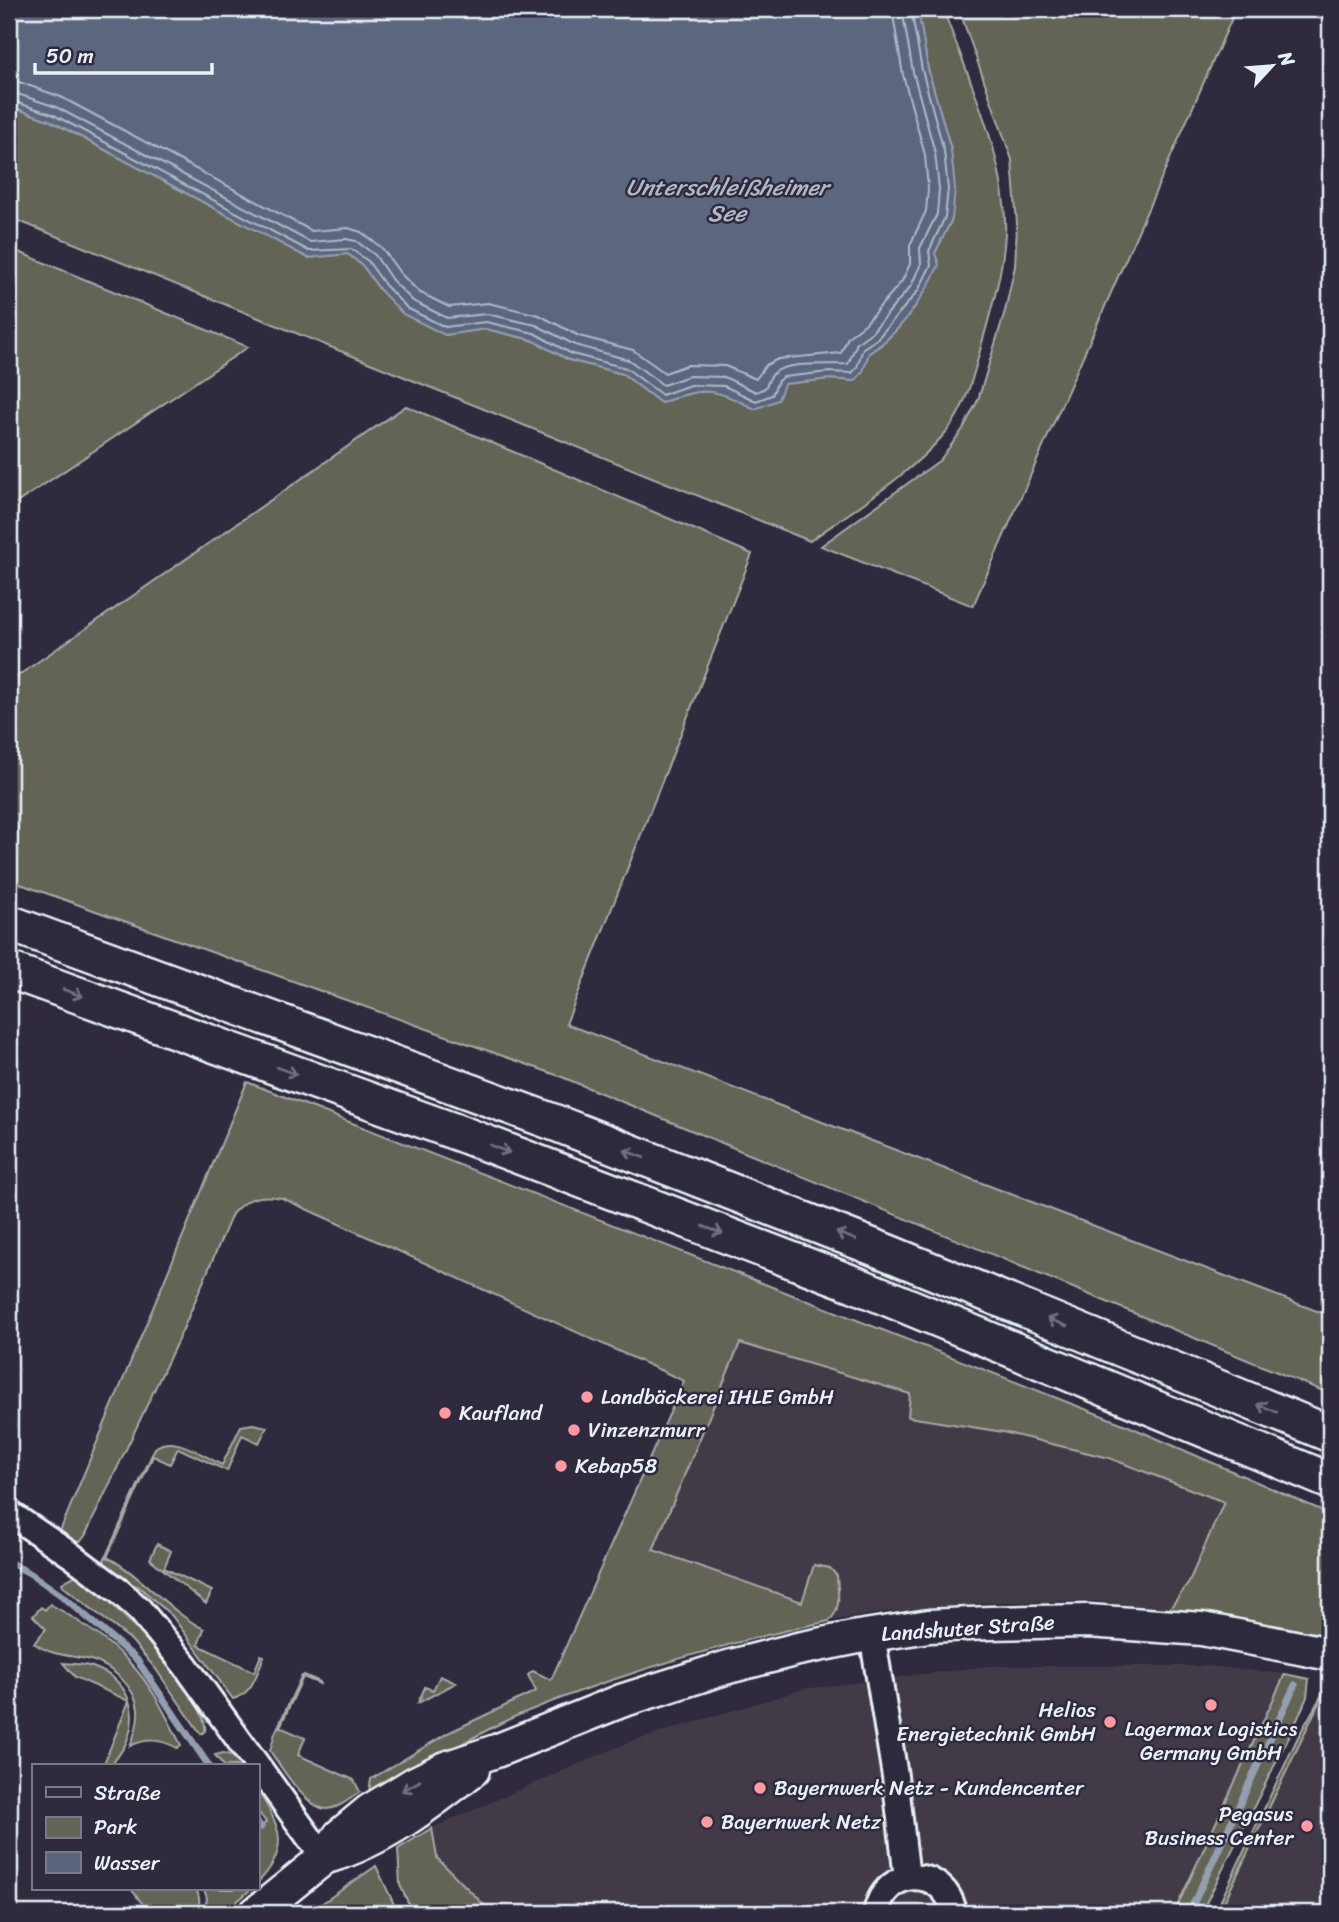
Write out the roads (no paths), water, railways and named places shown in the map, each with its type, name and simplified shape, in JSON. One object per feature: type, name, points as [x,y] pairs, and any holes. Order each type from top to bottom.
[{"type":"highway","points":[[9,923],[566,1127],[886,1252],[1330,1434]]},
{"type":"highway","points":[[9,970],[467,1136],[841,1279],[1330,1481]]},
{"type":"main road","name":"Landshuter Straße","points":[[256,1913],[324,1858],[340,1835],[369,1811],[443,1769],[621,1701],[727,1667],[798,1649],[929,1626],[1088,1621],[1202,1629],[1330,1654]]},
{"type":"street","points":[[9,1513],[71,1555],[140,1610],[185,1665],[256,1764]]},
{"type":"street","points":[[872,1634],[895,1776],[907,1878]]},
{"type":"street","points":[[259,1768],[324,1858]]},
{"type":"street","points":[[876,1913],[880,1898],[888,1888],[897,1881],[919,1877],[939,1886],[947,1894],[954,1913]]},
{"type":"water","name":"Unterschleißheimer See","points":[[9,9],[918,9],[928,69],[951,150],[955,188],[952,219],[935,253],[939,265],[926,290],[901,325],[869,353],[863,371],[855,381],[830,379],[784,384],[778,400],[755,409],[719,393],[709,392],[688,394],[661,403],[623,374],[569,360],[532,340],[486,329],[445,335],[403,314],[380,290],[363,266],[348,254],[308,258],[49,120],[9,106]]},
{"type":"waterway","points":[[9,1562],[65,1598],[137,1660],[208,1764]]},
{"type":"waterway","points":[[1189,1913],[1295,1685]]},
{"type":"place","name":"Landbäckerei IHLE GmbH","points":[[587,1397]]},
{"type":"place","name":"Kaufland","points":[[445,1413]]},
{"type":"place","name":"Vinzenzmurr","points":[[574,1430]]},
{"type":"place","name":"Kebap58","points":[[561,1466]]},
{"type":"place","name":"Lagermax Logistics Germany GmbH","points":[[1211,1705]]},
{"type":"place","name":"Helios Energietechnik GmbH","points":[[1110,1722]]},
{"type":"place","name":"Bayernwerk Netz - Kundencenter","points":[[760,1788]]},
{"type":"place","name":"Bayernwerk Netz","points":[[707,1822]]},
{"type":"place","name":"Pegasus Business Center","points":[[1307,1826]]}]
